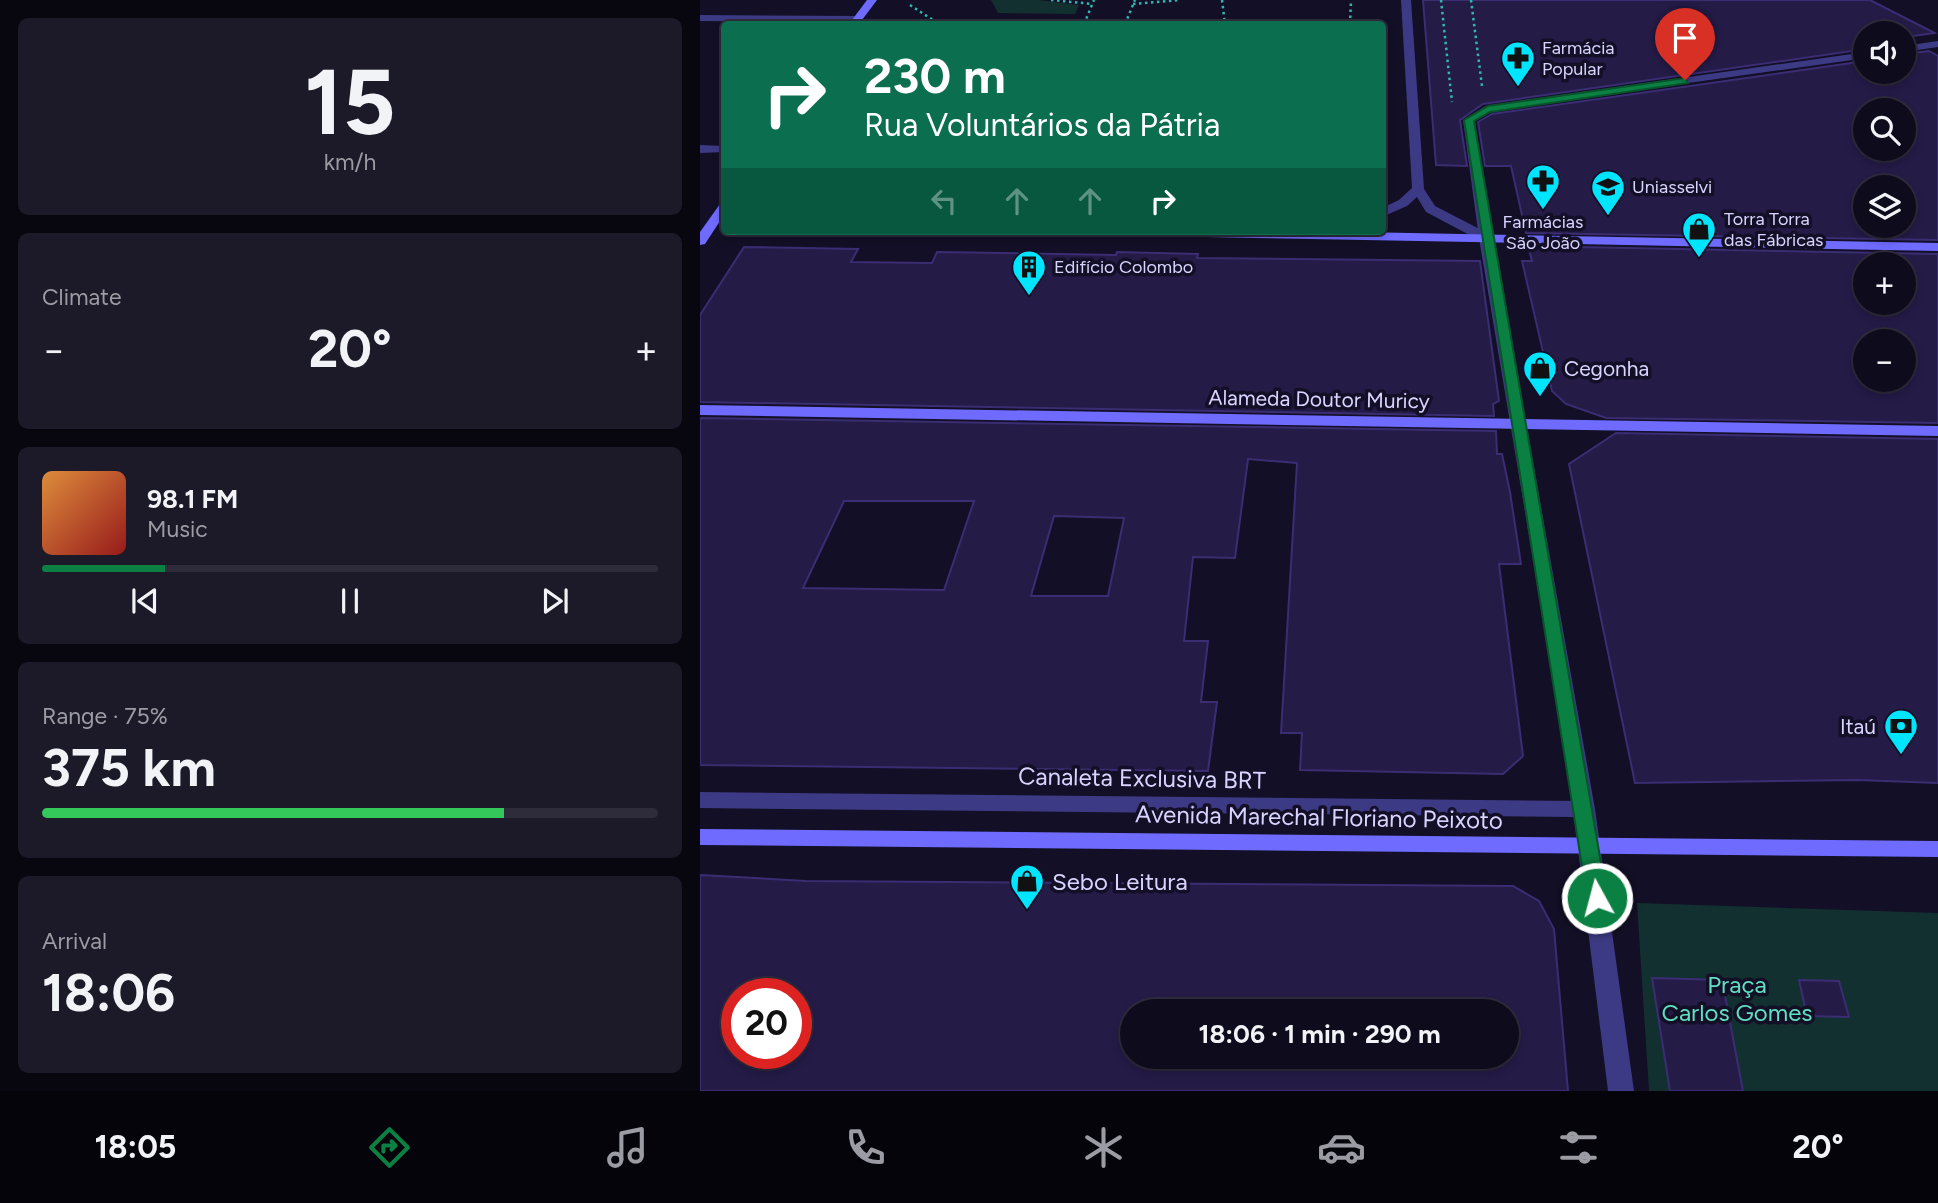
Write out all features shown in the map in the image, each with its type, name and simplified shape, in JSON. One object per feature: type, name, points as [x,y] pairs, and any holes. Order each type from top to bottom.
[{"type":"street","points":[[857,21],[872,0]]},
{"type":"street","points":[[1406,0],[1418,189],[1430,209],[1486,238]]},
{"type":"street","points":[[700,18],[817,21]]},
{"type":"street","points":[[1916,47],[1938,44]]},
{"type":"street","points":[[1621,1091],[1590,846],[1486,238],[1469,120],[1474,115],[1496,108],[1853,57]]},
{"type":"street","points":[[700,149],[721,149]]},
{"type":"street","points":[[1386,211],[1403,203],[1418,189]]},
{"type":"street","points":[[700,241],[712,224]]},
{"type":"street","points":[[1301,235],[1938,247]]},
{"type":"street","name":"Alameda Doutor Muricy","points":[[700,410],[1938,430]]},
{"type":"street","name":"Canaleta Exclusiva BRT","points":[[700,800],[1584,809]]},
{"type":"street","name":"Avenida Marechal Floriano Peixoto","points":[[700,837],[1938,849]]},
{"type":"path","points":[[1051,0],[1093,2],[1085,21]]},
{"type":"path","points":[[1126,21],[1134,2],[1180,0]]},
{"type":"path","points":[[1222,0],[1225,21]]},
{"type":"path","points":[[1350,21],[1351,0]]},
{"type":"path","points":[[1441,0],[1452,103]]},
{"type":"path","points":[[1471,0],[1482,86]]},
{"type":"path","points":[[909,5],[934,21]]},
{"type":"green space","points":[[991,0],[1039,0],[1079,5],[1075,14],[998,13]]},
{"type":"green space","name":"Praça Carlos Gomes","points":[[1637,903],[1938,913],[1938,1091],[1649,1091]]},
{"type":"building","points":[[1423,0],[1870,0],[1911,21],[1853,21],[1853,51],[1483,104],[1460,120],[1467,166],[1436,165]]},
{"type":"building","points":[[1916,23],[1935,33],[1916,36]]},
{"type":"building","points":[[1929,51],[1938,56],[1938,240],[1526,233],[1511,166],[1485,166],[1478,122],[1492,114],[1853,63],[1853,84],[1916,84],[1916,53]]},
{"type":"building","points":[[1528,246],[1853,252],[1853,315],[1916,315],[1916,254],[1938,254],[1938,423],[1606,418],[1566,404],[1552,391],[1522,261],[1532,261]]},
{"type":"building","points":[[744,247],[858,249],[851,262],[932,263],[937,252],[1116,255],[1117,252],[1198,254],[1197,258],[1480,261],[1499,401],[1493,404],[1494,416],[700,402],[700,315]]},
{"type":"building","points":[[700,418],[1496,431],[1497,454],[1502,454],[1521,564],[1499,564],[1523,756],[1503,774],[1300,770],[1302,733],[1281,733],[1297,463],[1248,459],[1235,558],[1193,557],[1184,641],[1208,641],[1201,702],[1217,702],[1208,771],[700,765]],"holes":[[[844,501],[974,501],[944,590],[803,588]],[[1054,516],[1124,518],[1108,596],[1031,596]]]},
{"type":"building","points":[[1616,433],[1938,439],[1938,783],[1858,780],[1635,783],[1569,464]]},
{"type":"building","points":[[700,875],[806,881],[1513,886],[1539,901],[1554,929],[1568,1091],[700,1091]]},
{"type":"building","points":[[1652,978],[1722,980],[1743,1091],[1670,1091]]},
{"type":"building","name":"Praça Carlos Gomes","points":[[1799,980],[1839,981],[1849,1017],[1807,1016]]},
{"type":"place","name":"Farmácia Popular","points":[[1518,88]]},
{"type":"place","name":"Farmácias São João","points":[[1543,211]]},
{"type":"place","name":"Uniasselvi","points":[[1608,217]]},
{"type":"place","name":"Torra Torra das Fábricas","points":[[1699,259]]},
{"type":"place","name":"Edifício Colombo","points":[[1029,297]]},
{"type":"place","name":"Cegonha","points":[[1540,398]]},
{"type":"place","name":"Itaú","points":[[1901,756]]},
{"type":"place","name":"Sebo Leitura","points":[[1027,911]]},
{"type":"route","points":[[1597,898],[1486,238],[1469,120],[1488,109],[1685,80]]}]
